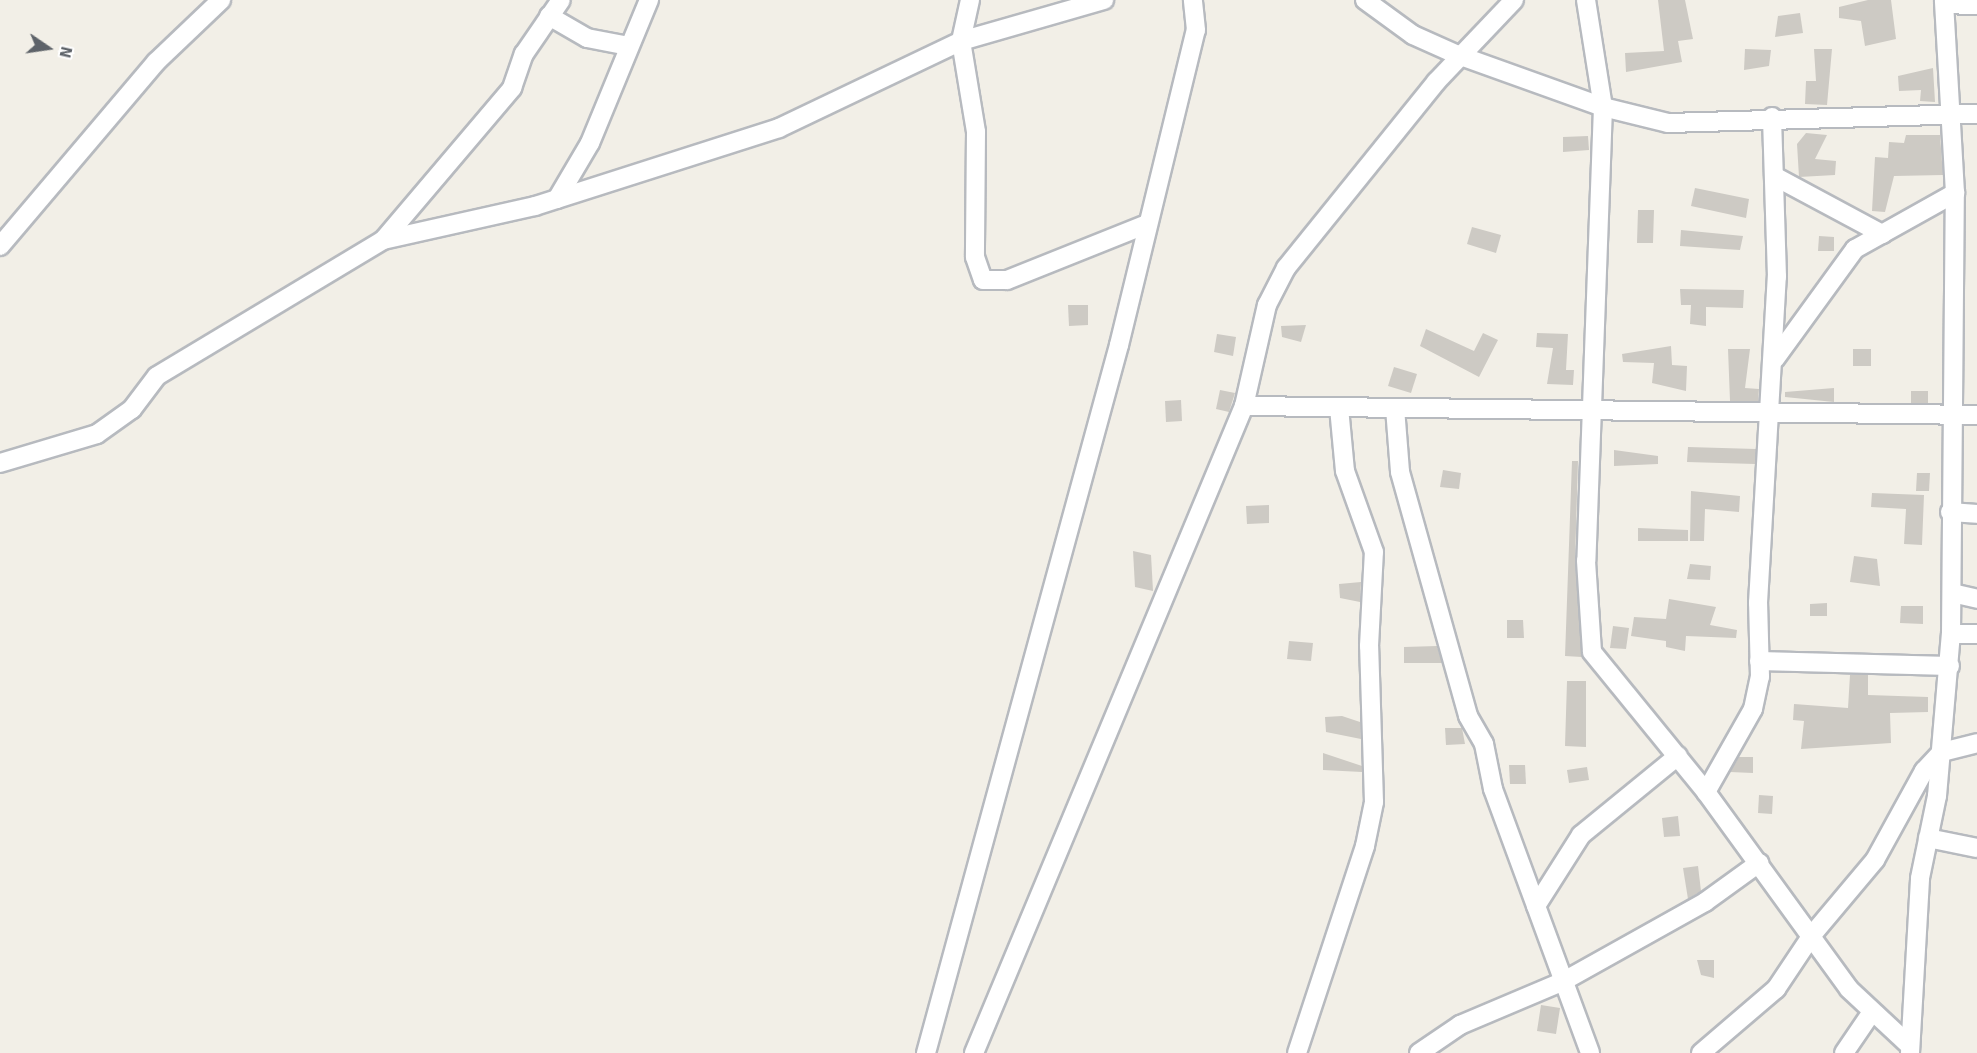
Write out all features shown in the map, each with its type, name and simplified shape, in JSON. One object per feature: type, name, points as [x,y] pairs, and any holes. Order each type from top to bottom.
[{"type":"street","points":[[0,246],[156,62],[221,0]]},
{"type":"street","points":[[0,463],[97,434],[132,409],[157,376],[383,240],[431,190],[512,88],[524,54],[561,0]]},
{"type":"street","points":[[557,199],[590,143],[649,0]]},
{"type":"street","points":[[970,0],[961,41],[976,132],[975,257],[983,280],[1007,280],[1147,224]]},
{"type":"street","points":[[1043,0],[1062,12]]},
{"type":"street","points":[[383,240],[557,199],[779,128],[961,41],[1104,0]]},
{"type":"street","points":[[926,1053],[1147,224],[1196,30],[1193,0]]},
{"type":"street","points":[[1365,0],[1413,35],[1458,55],[1603,107],[1668,123],[1719,125],[1772,117],[1977,114]]},
{"type":"street","points":[[974,1053],[1244,406],[1267,305],[1286,268],[1458,55],[1514,0]]},
{"type":"street","points":[[1586,0],[1603,107],[1594,408],[1586,561],[1592,652],[1678,756],[1872,1012],[1909,1049]]},
{"type":"street","points":[[1909,1049],[1920,879],[1942,752],[1950,666],[1952,593],[1950,415],[1955,193],[1945,2],[1977,5]]},
{"type":"street","points":[[549,16],[587,38],[629,46]]},
{"type":"street","points":[[1706,792],[1753,709],[1760,661],[1766,414],[1775,359],[1772,117]]},
{"type":"street","points":[[1774,176],[1882,234]]},
{"type":"street","points":[[1775,359],[1852,252],[1955,193]]},
{"type":"street","points":[[1244,406],[1489,412],[1594,408],[1766,414],[1977,415]]},
{"type":"street","points":[[1297,1053],[1365,846],[1374,802],[1369,646],[1374,552],[1345,471],[1339,407]]},
{"type":"street","points":[[1395,408],[1400,472],[1455,674],[1468,716],[1484,744],[1493,789],[1590,1053]]},
{"type":"street","points":[[1950,512],[1977,514]]},
{"type":"street","points":[[1952,593],[1977,599]]},
{"type":"street","points":[[1951,634],[1977,634]]},
{"type":"street","points":[[1760,661],[1950,666]]},
{"type":"street","points":[[1701,1053],[1776,989],[1812,935],[1875,860],[1924,771],[1942,752],[1977,743]]},
{"type":"street","points":[[1536,906],[1581,835],[1678,756]]},
{"type":"street","points":[[1928,838],[1977,848]]},
{"type":"street","points":[[1419,1053],[1460,1025],[1562,982],[1705,902],[1759,863]]},
{"type":"street","points":[[1844,1053],[1872,1012]]},
{"type":"building","points":[[1658,0],[1685,0],[1693,39],[1678,41],[1682,62],[1626,72],[1625,53],[1664,51]]},
{"type":"building","points":[[1868,0],[1891,0],[1896,39],[1865,46],[1861,21],[1839,18],[1839,7]]},
{"type":"building","points":[[1800,13],[1803,33],[1775,37],[1778,16]]},
{"type":"building","points":[[1745,49],[1771,50],[1769,66],[1744,70]]},
{"type":"building","points":[[1814,49],[1832,49],[1827,105],[1805,104],[1806,81],[1816,81]]},
{"type":"building","points":[[1933,68],[1935,102],[1920,101],[1921,90],[1899,91],[1898,76]]},
{"type":"building","points":[[1806,133],[1827,135],[1815,159],[1836,161],[1835,175],[1799,177],[1797,144]]},
{"type":"building","points":[[1906,135],[1940,135],[1943,175],[1894,176],[1885,212],[1872,211],[1875,157],[1888,158],[1889,142],[1904,143]]},
{"type":"building","points":[[1588,136],[1589,150],[1563,152],[1563,137]]},
{"type":"building","points":[[1695,188],[1749,199],[1746,218],[1691,206]]},
{"type":"building","points":[[1638,210],[1654,210],[1653,243],[1637,243]]},
{"type":"building","points":[[1472,227],[1501,235],[1496,253],[1467,244]]},
{"type":"building","points":[[1681,230],[1743,236],[1740,250],[1680,246]]},
{"type":"building","points":[[1819,236],[1834,237],[1834,251],[1818,251]]},
{"type":"building","points":[[1680,289],[1744,290],[1743,308],[1706,307],[1706,326],[1690,324],[1691,305],[1681,305]]},
{"type":"building","points":[[1068,305],[1088,305],[1088,325],[1069,326]]},
{"type":"building","points":[[1306,325],[1301,342],[1282,337],[1281,326]]},
{"type":"building","points":[[1426,329],[1474,351],[1483,333],[1498,340],[1479,377],[1420,346]]},
{"type":"building","points":[[1537,333],[1568,334],[1566,370],[1574,370],[1573,385],[1547,384],[1553,348],[1536,347]]},
{"type":"building","points":[[1217,334],[1236,337],[1233,356],[1214,352]]},
{"type":"building","points":[[1671,346],[1672,365],[1687,366],[1686,391],[1652,383],[1654,363],[1623,362],[1622,354]]},
{"type":"building","points":[[1728,349],[1750,349],[1745,388],[1759,389],[1758,401],[1730,401]]},
{"type":"building","points":[[1853,349],[1871,349],[1871,366],[1853,366]]},
{"type":"building","points":[[1394,367],[1417,374],[1411,393],[1388,386]]},
{"type":"building","points":[[1834,388],[1834,402],[1785,397],[1785,392]]},
{"type":"building","points":[[1220,390],[1235,393],[1229,412],[1216,409]]},
{"type":"building","points":[[1911,391],[1928,391],[1928,403],[1911,403]]},
{"type":"building","points":[[1181,400],[1182,421],[1166,422],[1165,401]]},
{"type":"building","points":[[1688,447],[1756,449],[1755,464],[1687,462]]},
{"type":"building","points":[[1614,450],[1658,456],[1658,464],[1614,466]]},
{"type":"building","points":[[1572,461],[1578,461],[1575,562],[1582,657],[1565,656]]},
{"type":"building","points":[[1443,470],[1461,473],[1459,489],[1440,487]]},
{"type":"building","points":[[1917,473],[1930,473],[1929,491],[1916,491]]},
{"type":"building","points":[[1691,491],[1740,496],[1739,512],[1705,509],[1704,541],[1690,541]]},
{"type":"building","points":[[1872,493],[1924,495],[1922,545],[1904,544],[1906,509],[1871,507]]},
{"type":"building","points":[[1269,505],[1269,523],[1247,524],[1246,506]]},
{"type":"building","points":[[1638,528],[1688,530],[1688,541],[1638,541]]},
{"type":"building","points":[[1133,551],[1151,555],[1153,591],[1135,587]]},
{"type":"building","points":[[1854,556],[1877,559],[1880,586],[1850,582]]},
{"type":"building","points":[[1690,564],[1711,566],[1710,580],[1687,579]]},
{"type":"building","points":[[1361,582],[1360,602],[1340,598],[1339,584]]},
{"type":"building","points":[[1669,599],[1716,607],[1710,625],[1737,630],[1736,638],[1686,636],[1685,651],[1666,647],[1666,641],[1631,636],[1634,617],[1666,619]]},
{"type":"building","points":[[1827,603],[1827,616],[1810,616],[1810,604]]},
{"type":"building","points":[[1901,606],[1923,606],[1923,624],[1900,623]]},
{"type":"building","points":[[1507,620],[1523,620],[1524,638],[1507,638]]},
{"type":"building","points":[[1613,626],[1629,628],[1626,649],[1610,648]]},
{"type":"building","points":[[1289,641],[1313,643],[1311,661],[1287,659]]},
{"type":"building","points":[[1437,646],[1442,663],[1404,663],[1404,647]]},
{"type":"building","points":[[1850,675],[1868,675],[1868,695],[1928,697],[1928,712],[1890,713],[1891,743],[1801,749],[1804,721],[1793,720],[1794,704],[1848,708]]},
{"type":"building","points":[[1567,681],[1586,681],[1586,747],[1565,746]]},
{"type":"building","points":[[1342,716],[1360,722],[1361,739],[1326,732],[1325,717]]},
{"type":"building","points":[[1445,728],[1462,728],[1465,744],[1446,745]]},
{"type":"building","points":[[1323,753],[1362,766],[1362,772],[1323,770]]},
{"type":"building","points":[[1739,757],[1753,757],[1753,773],[1730,772]]},
{"type":"building","points":[[1509,765],[1525,765],[1526,784],[1510,784]]},
{"type":"building","points":[[1587,767],[1589,780],[1569,783],[1567,770]]},
{"type":"building","points":[[1759,795],[1773,796],[1772,814],[1758,813]]},
{"type":"building","points":[[1678,816],[1680,836],[1664,837],[1662,818]]},
{"type":"building","points":[[1698,866],[1701,891],[1688,899],[1683,868]]},
{"type":"building","points":[[1697,960],[1714,960],[1714,978],[1701,975]]},
{"type":"building","points":[[1541,1005],[1560,1008],[1556,1034],[1537,1031]]}]
